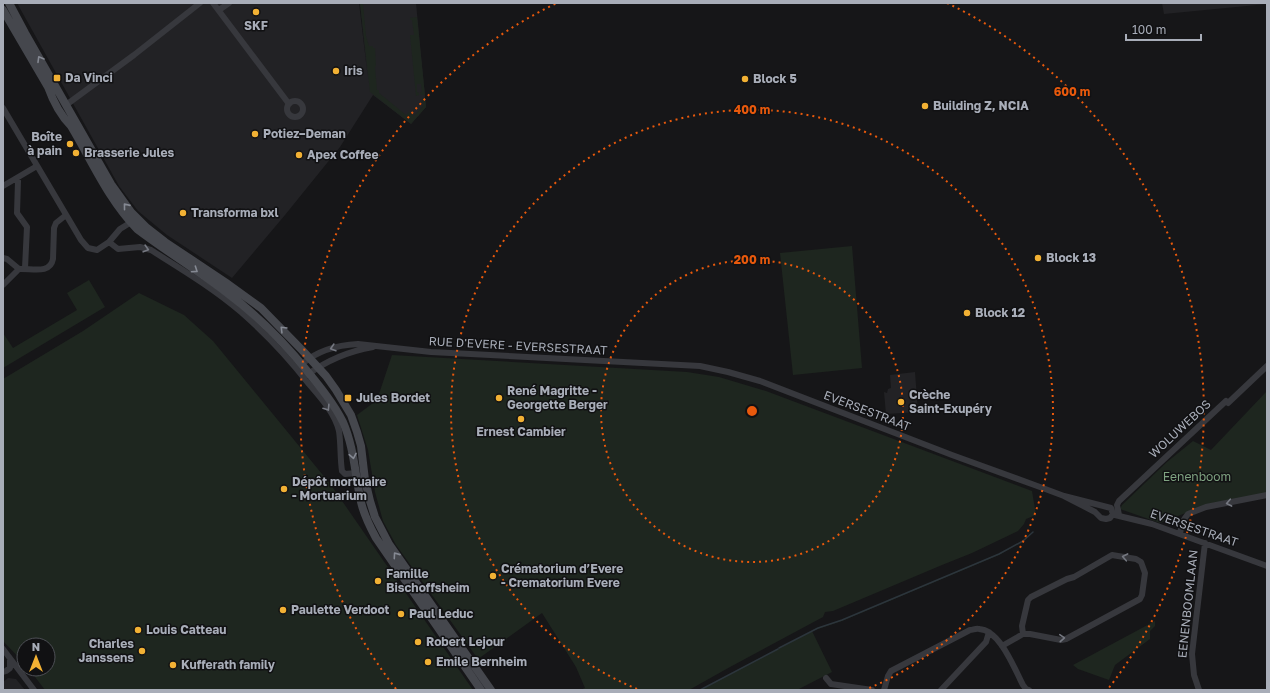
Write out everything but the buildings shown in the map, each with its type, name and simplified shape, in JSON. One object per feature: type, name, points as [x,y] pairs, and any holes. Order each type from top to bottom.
[{"type":"main road","points":[[9,3],[25,34],[121,199],[147,228],[261,308],[282,328],[318,367],[340,396],[354,424],[361,446],[370,501],[375,517],[384,536],[490,690]]},
{"type":"main road","points":[[3,10],[114,202],[130,222],[155,243],[237,300],[275,334],[302,364],[307,375],[333,404],[343,423],[351,446],[362,504],[367,520],[376,538],[481,690]]},
{"type":"street","points":[[66,105],[200,3]]},
{"type":"street","points":[[213,3],[289,104]]},
{"type":"street","points":[[219,10],[229,3]]},
{"type":"street","points":[[42,77],[60,103],[66,105]]},
{"type":"street","points":[[66,105],[66,113],[71,126]]},
{"type":"street","points":[[3,108],[80,240],[88,248],[97,250],[109,242],[120,229],[138,218]]},
{"type":"street","points":[[3,186],[37,166]]},
{"type":"street","points":[[3,286],[22,268],[27,227],[16,214],[18,181],[16,178]]},
{"type":"street","points":[[3,258],[7,258],[22,268],[44,270],[48,268],[52,263],[54,228],[56,223],[66,215]]},
{"type":"street","points":[[109,242],[118,249],[140,247],[151,250],[212,290],[261,331],[307,375],[339,431],[342,469],[344,474],[356,473]]},
{"type":"street","name":"RUE D'EVERE - EVERSESTRAAT","points":[[302,364],[309,358],[332,348],[348,344],[364,344],[431,352],[659,364]]},
{"type":"street","name":"RUE D'EVERE - EVERSESTRAAT","points":[[307,375],[318,367],[344,355],[365,348],[377,346]]},
{"type":"street","name":"EVERSESTRAAT","points":[[659,364],[700,366],[750,378],[1064,496],[1152,524],[1267,566]]},
{"type":"street","name":"WOLUWEBOS","points":[[1114,513],[1119,501],[1131,488],[1226,401],[1228,403],[1267,366]]},
{"type":"street","points":[[1180,534],[1182,522],[1188,514],[1206,507],[1267,495]]},
{"type":"street","name":"EVERSESTRAAT","points":[[1064,496],[1095,512],[1101,518],[1110,518],[1114,513]]},
{"type":"street","name":"EENENBOOMLAAN","points":[[1199,690],[1194,675],[1192,654],[1205,543]]},
{"type":"street","points":[[1002,646],[1024,634],[1061,640],[1066,639],[1140,599],[1142,595],[1145,573],[1141,562],[1136,559],[1112,555],[1074,576],[1030,597],[1022,626],[1024,634]]},
{"type":"street","points":[[884,690],[891,671],[970,630],[977,628],[989,632],[996,637],[1027,690]]},
{"type":"street","points":[[941,690],[986,642],[989,632]]},
{"type":"street","points":[[3,649],[34,690]]},
{"type":"street","points":[[3,654],[9,658],[11,662],[10,668],[3,672]]},
{"type":"street","points":[[826,678],[831,684],[872,690]]},
{"type":"shaded area","points":[[17,3],[359,3],[368,79],[360,3],[416,3],[426,107],[411,124],[373,95],[340,147],[232,278],[167,235],[138,211],[119,186]]},
{"type":"shaded area","points":[[1162,3],[1267,3],[1267,4],[1164,14]]},
{"type":"shaded area","name":"Crèche Saint-Exupéry","points":[[915,372],[918,412],[886,414],[884,392],[887,393],[888,389],[891,388],[890,375]]},
{"type":"shaded area","points":[[8,678],[16,679],[25,690],[3,690],[3,682]]},
{"type":"green space","points":[[360,3],[363,3],[366,36],[369,46],[373,46],[373,48],[375,48],[377,90],[379,90],[379,93],[406,115],[409,112],[414,116],[423,106],[422,98],[425,97],[426,107],[411,124],[370,92]]},
{"type":"green space","points":[[417,17],[425,95],[421,95],[421,84],[417,84],[417,92],[419,95],[416,96],[410,35],[414,35],[412,20],[410,20],[410,18]]},
{"type":"green space","points":[[852,246],[862,368],[793,375],[780,253]]},
{"type":"green space","points":[[89,280],[105,307],[3,368],[3,333],[13,348],[77,310],[67,293]]},
{"type":"green space","points":[[139,293],[184,315],[213,341],[331,485],[473,690],[45,690],[35,677],[56,677],[56,637],[16,637],[16,655],[3,641],[3,379],[83,331]]},
{"type":"green space","points":[[392,355],[687,372],[719,377],[766,391],[1032,491],[1036,515],[1026,519],[1018,531],[972,553],[833,611],[825,612],[823,617],[689,690],[580,690],[585,688],[576,667],[542,613],[478,659],[396,545],[383,521],[375,492],[368,450],[357,415],[377,400]]},
{"type":"green space","name":"Eenenboom","points":[[1267,391],[1267,493],[1206,505],[1160,523],[1120,509],[1122,505],[1167,462],[1193,441],[1211,450]]},
{"type":"green space","points":[[1037,528],[1023,541],[999,555],[842,621],[812,631],[832,672],[797,690],[700,690],[815,629],[842,620],[1005,551],[1023,540]]},
{"type":"green space","points":[[1155,621],[1155,626],[1150,631],[1150,639],[1115,665],[1109,680],[1078,669],[1073,665]]},
{"type":"waterway","points":[[779,648],[818,628],[842,620],[999,554],[1023,541],[1033,532]]},
{"type":"waterway","points":[[700,690],[778,649]]},
{"type":"place","name":"SKF","points":[[256,12]]},
{"type":"place","name":"Iris","points":[[336,71]]},
{"type":"place","name":"Da Vinci","points":[[57,78]]},
{"type":"place","name":"Block 5","points":[[745,79]]},
{"type":"place","name":"Building Z, NCIA","points":[[925,106]]},
{"type":"place","name":"Potiez–Deman","points":[[255,134]]},
{"type":"place","name":"Boîte à pain","points":[[70,144]]},
{"type":"place","name":"Brasserie Jules","points":[[76,153]]},
{"type":"place","name":"Apex Coffee","points":[[299,155]]},
{"type":"place","name":"Transforma bxl","points":[[183,213]]},
{"type":"place","name":"Block 13","points":[[1038,258]]},
{"type":"place","name":"Block 12","points":[[967,313]]},
{"type":"place","name":"Jules Bordet","points":[[348,398]]},
{"type":"place","name":"René Magritte - Georgette Berger","points":[[499,398]]},
{"type":"place","name":"Crèche Saint-Exupéry","points":[[901,402]]},
{"type":"place","name":"Ernest Cambier","points":[[521,419]]},
{"type":"place","name":"Dépôt mortuaire - Mortuarium","points":[[284,489]]},
{"type":"place","name":"Crématorium d’Evere - Crematorium Evere","points":[[493,576]]},
{"type":"place","name":"Famille Bischoffsheim","points":[[378,581]]},
{"type":"place","name":"Paulette Verdoot","points":[[283,610]]},
{"type":"place","name":"Paul Leduc","points":[[401,614]]},
{"type":"place","name":"Louis Catteau","points":[[138,630]]},
{"type":"place","name":"Robert Lejour","points":[[418,642]]},
{"type":"place","name":"Charles Janssens","points":[[142,651]]},
{"type":"place","name":"Emile Bernheim","points":[[428,662]]},
{"type":"place","name":"Kufferath family","points":[[173,665]]}]
